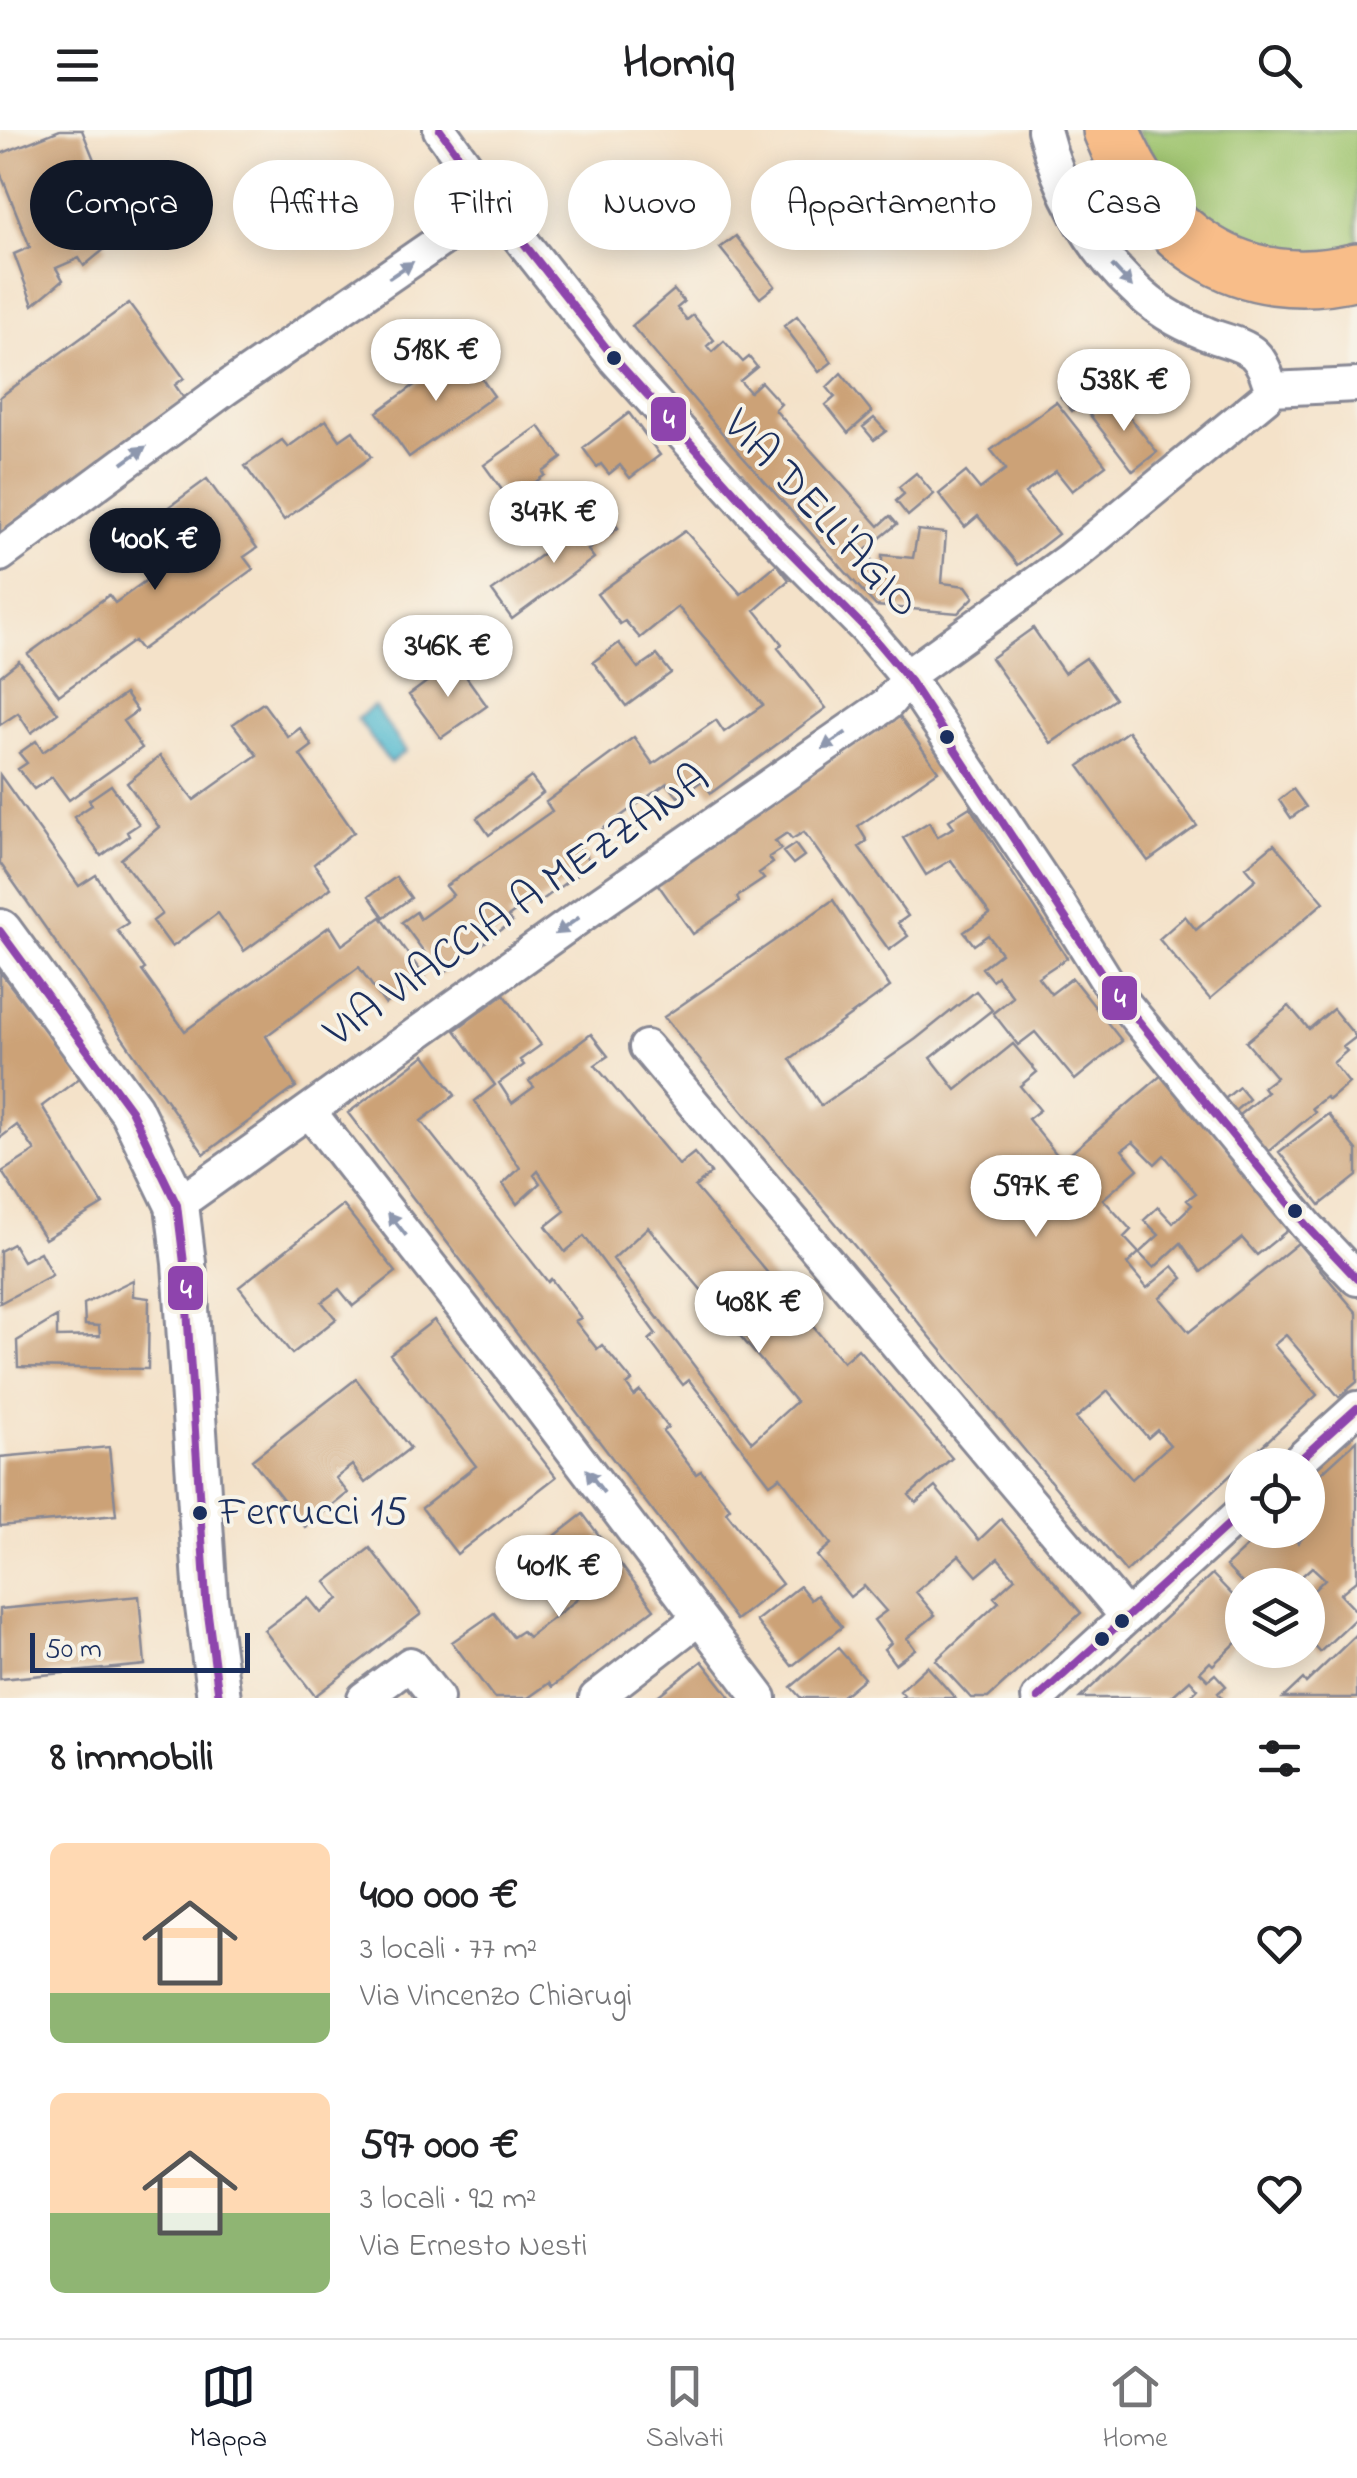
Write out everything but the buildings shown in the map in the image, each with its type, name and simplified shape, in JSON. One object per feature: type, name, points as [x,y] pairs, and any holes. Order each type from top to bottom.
[{"type":"highway","points":[[1111,130],[1149,202],[1174,228],[1228,265],[1302,279],[1357,271]]},
{"type":"street","name":"VIA DELL'AGIO","points":[[440,130],[462,160]]},
{"type":"street","points":[[1044,130],[1062,186],[1084,228],[1134,289],[1164,312],[1253,353],[1271,388],[1357,385]]},
{"type":"street","points":[[0,555],[225,390],[428,250]]},
{"type":"street","name":"VIA DELL'AGIO","points":[[531,250],[616,359],[775,538],[866,629],[910,681],[1058,900],[1110,986],[1306,1225],[1357,1279]]},
{"type":"street","name":"VIA VIACCIA A MEZZANA","points":[[177,1205],[887,704],[918,668],[1068,560],[1266,397],[1271,388]]},
{"type":"street","points":[[0,932],[131,1110],[177,1205],[206,1599],[219,1698]]},
{"type":"street","points":[[646,1047],[1127,1617]]},
{"type":"street","points":[[309,1111],[760,1698]]},
{"type":"street","points":[[1313,1448],[1357,1408]]},
{"type":"street","points":[[1038,1698],[1225,1528]]},
{"type":"street","points":[[596,1698],[698,1619]]},
{"type":"street","points":[[364,1698],[410,1664],[437,1698]]},
{"type":"green space","points":[[1136,130],[1357,130],[1357,247],[1290,251],[1268,248],[1226,233],[1196,212],[1196,160],[1154,160]]},
{"type":"water","points":[[374,706],[406,751],[390,763],[357,719]]},
{"type":"transit line","name":"4","points":[[440,130],[615,359],[910,681],[1110,986],[1306,1225],[1357,1279]]},
{"type":"transit line","name":"4","points":[[0,931],[131,1110],[177,1205],[206,1599],[219,1698]]},
{"type":"transit line","name":"4","points":[[1313,1448],[1357,1408]]},
{"type":"transit line","name":"4","points":[[1038,1698],[1225,1528]]},
{"type":"place","name":"Ferrucci 15","points":[[200,1513]]}]
